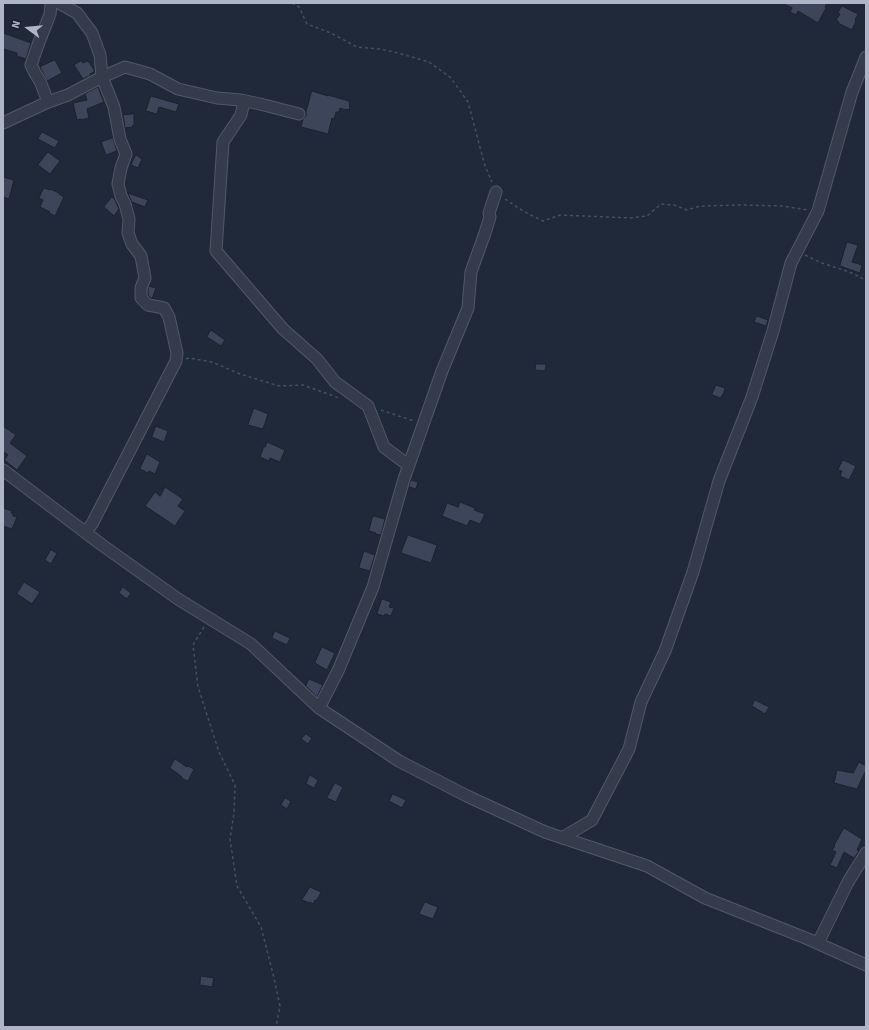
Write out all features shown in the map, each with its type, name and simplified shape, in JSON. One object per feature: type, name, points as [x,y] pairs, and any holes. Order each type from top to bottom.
[{"type":"street","points":[[48,102],[40,80],[34,73],[31,65],[50,14],[52,3]]},
{"type":"street","points":[[59,3],[77,13],[92,33],[100,55],[102,77],[114,107],[120,139],[126,154],[121,168],[118,184],[129,219],[128,233],[132,244],[141,256],[145,278],[141,288],[141,298],[148,305],[164,308],[169,317],[178,353],[176,361],[92,524],[85,532]]},
{"type":"street","points":[[562,838],[592,820],[629,749],[641,702],[665,652],[693,572],[719,481],[752,397],[773,331],[791,263],[818,212],[852,92],[866,57]]},
{"type":"street","points":[[3,123],[48,102],[68,96],[102,77],[125,67],[150,74],[178,89],[218,98],[244,101],[299,114]]},
{"type":"street","points":[[244,101],[241,115],[223,142],[216,251],[283,329],[317,359],[335,382],[368,406],[384,447],[408,465]]},
{"type":"street","points":[[319,708],[338,671],[373,587],[408,465],[442,372],[468,308],[470,272],[485,233],[490,217],[489,213],[496,192]]},
{"type":"street","points":[[3,470],[127,564],[178,599],[251,644],[319,708],[399,761],[467,796],[545,832],[647,866],[705,898],[818,943],[866,965]]},
{"type":"street","points":[[818,943],[848,882],[866,853]]},
{"type":"path","points":[[292,3],[299,7],[307,24],[331,33],[357,47],[398,53],[429,62],[451,78],[468,102],[485,166],[496,192],[523,211],[543,221],[560,215],[630,218],[647,216],[662,204],[687,210],[700,206],[782,206],[818,212]]},
{"type":"path","points":[[798,252],[822,263],[844,269],[866,281]]},
{"type":"path","points":[[176,361],[189,358],[212,362],[240,374],[279,386],[303,385],[345,400]]},
{"type":"path","points":[[368,406],[413,420],[422,425]]},
{"type":"path","points":[[208,618],[193,645],[198,687],[219,752],[235,785],[234,813],[230,839],[237,886],[261,927],[280,1006],[276,1027]]},
{"type":"building","points":[[781,3],[827,3],[818,23],[798,11],[796,15],[790,12],[792,8]]},
{"type":"building","points":[[842,6],[858,14],[852,30],[838,23],[839,22],[836,20],[840,14],[838,13]]},
{"type":"building","points":[[3,33],[31,43],[26,59],[17,56],[17,53],[3,49]]},
{"type":"building","points":[[55,60],[62,73],[47,81],[40,67]]},
{"type":"building","points":[[81,61],[83,63],[87,61],[89,62],[94,70],[94,72],[90,74],[91,75],[83,79],[74,65]]},
{"type":"building","points":[[98,87],[104,102],[87,109],[89,118],[77,120],[73,103],[87,100],[85,94]]},
{"type":"building","points":[[312,91],[349,101],[350,110],[340,108],[339,112],[336,112],[334,119],[332,118],[328,134],[301,127],[303,119],[306,116]]},
{"type":"building","points":[[151,96],[179,104],[176,112],[159,107],[157,114],[146,111]]},
{"type":"building","points":[[134,114],[133,127],[125,128],[123,115]]},
{"type":"building","points":[[42,132],[59,141],[55,148],[38,139]]},
{"type":"building","points":[[113,138],[117,151],[106,155],[101,142]]},
{"type":"building","points":[[48,152],[60,161],[50,174],[38,165]]},
{"type":"building","points":[[136,155],[142,159],[138,168],[131,165]]},
{"type":"building","points":[[3,177],[14,180],[9,199],[3,197]]},
{"type":"building","points":[[44,188],[59,193],[64,197],[55,216],[40,207],[43,200],[39,198]]},
{"type":"building","points":[[128,193],[148,200],[145,207],[132,202]]},
{"type":"building","points":[[112,197],[119,209],[114,216],[104,207]]},
{"type":"building","points":[[847,242],[858,245],[852,262],[862,265],[860,273],[840,266]]},
{"type":"building","points":[[149,286],[156,288],[152,299],[148,295]]},
{"type":"building","points":[[757,316],[768,320],[766,326],[754,322]]},
{"type":"building","points":[[211,330],[225,340],[221,346],[207,337]]},
{"type":"building","points":[[536,364],[546,364],[545,371],[535,370]]},
{"type":"building","points":[[716,385],[725,388],[721,398],[712,395]]},
{"type":"building","points":[[254,408],[268,414],[263,429],[248,425]]},
{"type":"building","points":[[3,426],[16,435],[10,443],[27,456],[17,470],[4,460],[8,455],[3,452]]},
{"type":"building","points":[[156,426],[168,431],[164,442],[152,437]]},
{"type":"building","points":[[267,442],[285,450],[280,462],[270,458],[269,461],[260,457]]},
{"type":"building","points":[[147,454],[160,462],[155,474],[149,471],[148,473],[140,469]]},
{"type":"building","points":[[843,460],[856,466],[849,480],[840,476],[842,471],[838,470]]},
{"type":"building","points":[[411,480],[418,482],[416,489],[409,487]]},
{"type":"building","points":[[165,487],[183,499],[178,506],[185,511],[175,526],[145,506],[155,492],[160,496]]},
{"type":"building","points":[[460,502],[485,514],[480,524],[470,520],[467,526],[442,516],[447,503],[458,507]]},
{"type":"building","points":[[3,508],[12,511],[11,513],[13,516],[17,517],[12,529],[3,526]]},
{"type":"building","points":[[373,516],[385,519],[381,535],[369,531]]},
{"type":"building","points":[[408,535],[437,545],[431,563],[401,553]]},
{"type":"building","points":[[51,550],[57,553],[51,564],[45,560]]},
{"type":"building","points":[[364,551],[375,555],[370,571],[359,568]]},
{"type":"building","points":[[24,582],[40,592],[32,604],[17,594]]},
{"type":"building","points":[[123,587],[131,593],[127,599],[119,593]]},
{"type":"building","points":[[382,599],[391,602],[389,607],[394,608],[391,616],[377,614]]},
{"type":"building","points":[[275,631],[290,638],[287,645],[272,638]]},
{"type":"building","points":[[322,647],[335,653],[327,670],[315,663]]},
{"type":"building","points":[[309,679],[323,685],[317,697],[306,686]]},
{"type":"building","points":[[755,700],[769,707],[765,714],[752,706]]},
{"type":"building","points":[[306,734],[312,738],[308,744],[301,739]]},
{"type":"building","points":[[175,759],[187,767],[188,766],[194,769],[188,781],[181,778],[182,777],[170,768]]},
{"type":"building","points":[[859,762],[866,766],[866,770],[857,789],[834,783],[837,770],[853,773]]},
{"type":"building","points":[[310,775],[318,780],[314,788],[306,784]]},
{"type":"building","points":[[335,783],[343,787],[336,802],[327,798]]},
{"type":"building","points":[[393,794],[406,800],[402,808],[389,801]]},
{"type":"building","points":[[285,798],[291,801],[287,809],[281,805]]},
{"type":"building","points":[[844,828],[862,839],[857,850],[859,851],[854,858],[844,852],[837,868],[830,865],[836,852],[832,850]]},
{"type":"building","points":[[310,887],[321,892],[313,904],[302,900]]},
{"type":"building","points":[[425,902],[438,907],[433,919],[419,914]]},
{"type":"building","points":[[201,976],[214,978],[212,987],[200,985]]}]
